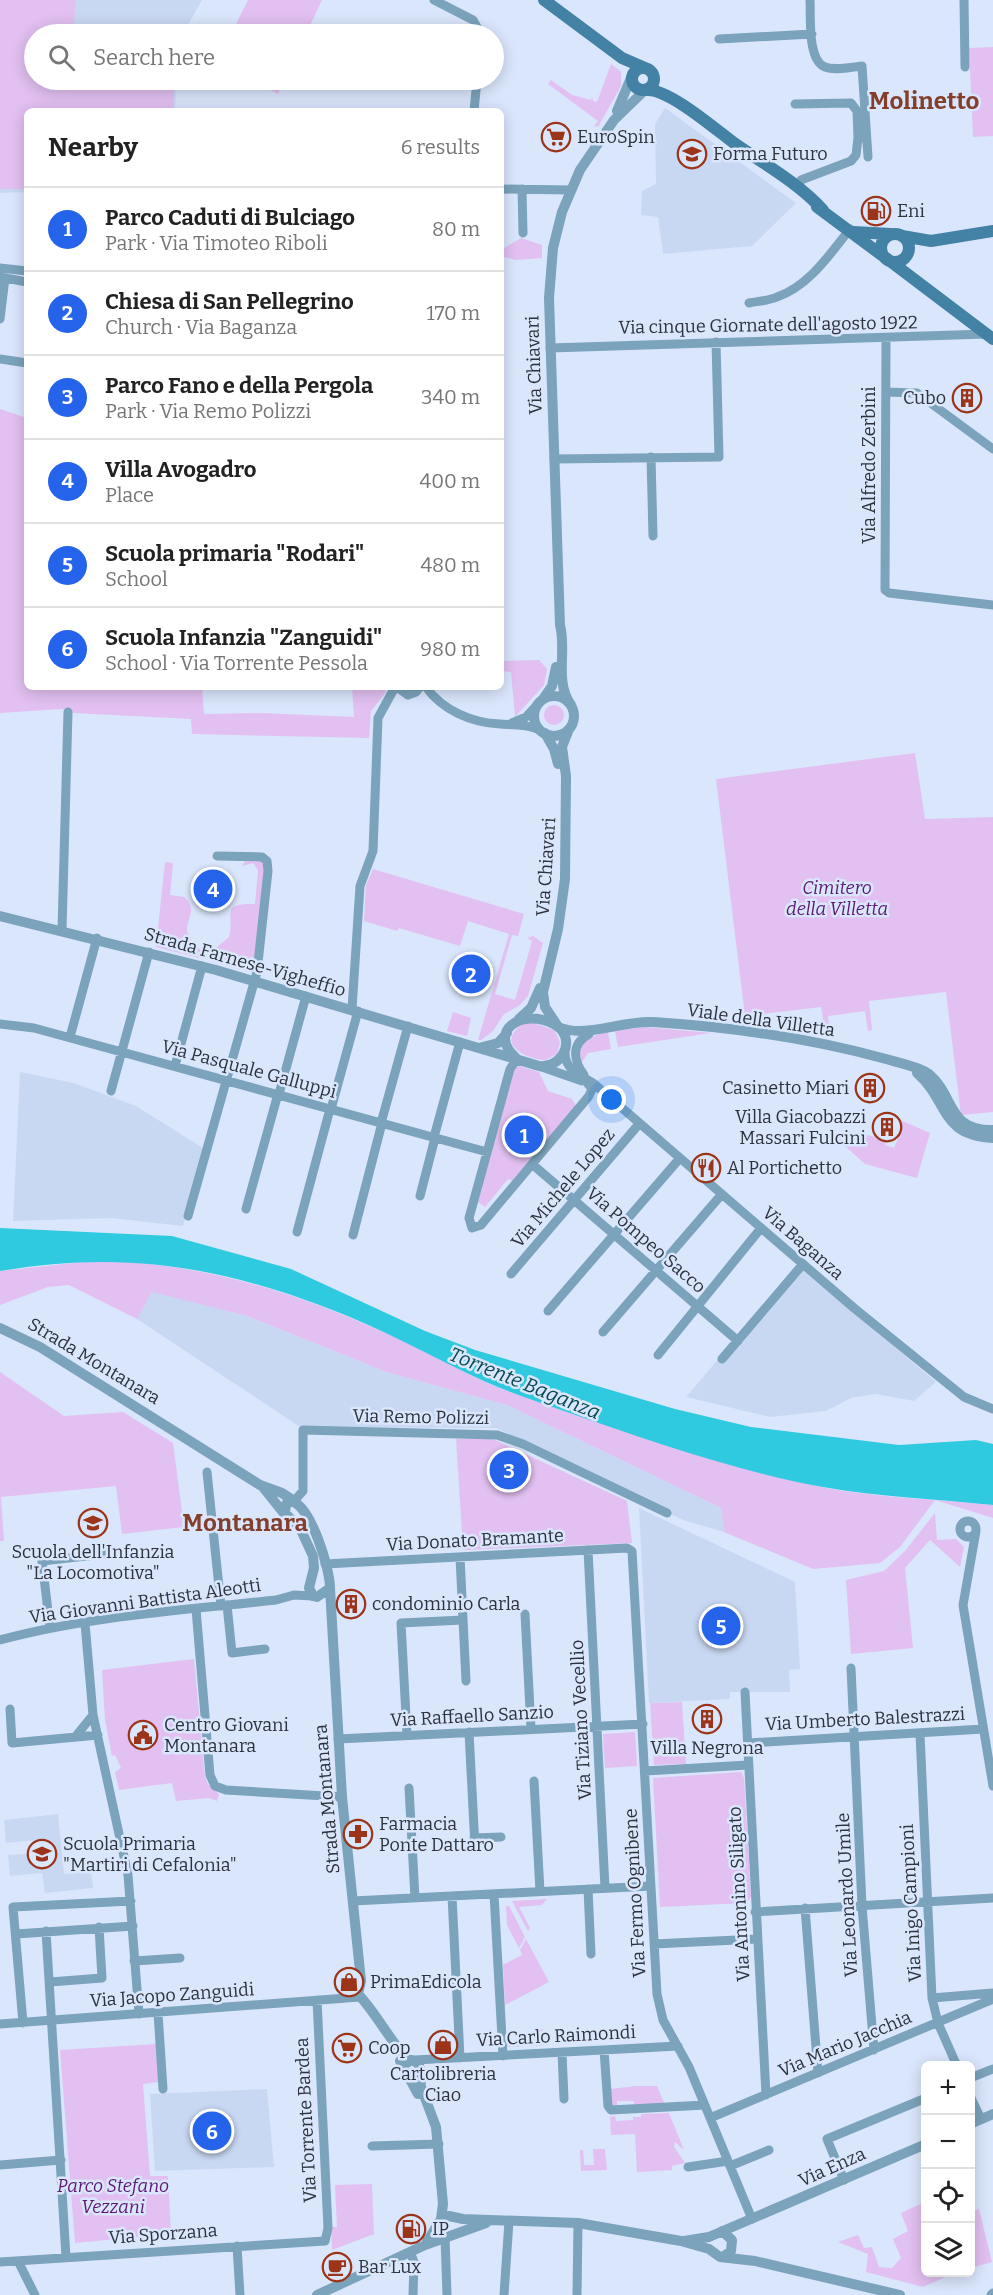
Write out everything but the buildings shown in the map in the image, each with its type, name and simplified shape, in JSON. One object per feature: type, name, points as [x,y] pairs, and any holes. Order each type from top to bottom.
[{"type":"main road","points":[[544,0],[622,58],[649,73],[682,105]]},
{"type":"main road","points":[[622,58],[635,88],[659,92],[752,153],[989,337]]},
{"type":"main road","points":[[631,78],[635,71],[649,73]]},
{"type":"main road","points":[[646,90],[653,85],[649,73]]},
{"type":"main road","points":[[851,230],[933,240],[993,231]]},
{"type":"main road","points":[[896,235],[907,242],[907,254],[914,278]]},
{"type":"main road","points":[[885,257],[882,241],[896,235]]},
{"type":"main road","points":[[885,257],[896,261],[933,240]]},
{"type":"street","points":[[434,0],[473,20],[475,24]]},
{"type":"street","points":[[810,0],[814,55],[823,66],[862,66],[862,138],[867,157]]},
{"type":"street","points":[[964,0],[965,67]]},
{"type":"street","points":[[719,39],[812,34]]},
{"type":"street","name":"Via Chiavari","points":[[614,120],[631,78]]},
{"type":"street","points":[[474,108],[476,90]]},
{"type":"street","name":"Via Chiavari","points":[[571,705],[561,686],[563,648],[560,625],[550,348],[550,262],[557,226],[570,190],[590,154],[614,120],[646,90]]},
{"type":"street","points":[[795,104],[849,102],[861,111]]},
{"type":"street","points":[[801,180],[851,161],[856,155],[862,138]]},
{"type":"street","points":[[504,189],[570,190]]},
{"type":"street","points":[[522,189],[523,233]]},
{"type":"street","points":[[748,303],[778,297],[797,285],[816,270],[851,230]]},
{"type":"street","points":[[0,268],[24,272]]},
{"type":"street","points":[[0,319],[2,278],[24,282]]},
{"type":"street","name":"Via cinque Giornate dell'agosto 1922","points":[[550,348],[716,342],[989,337]]},
{"type":"street","name":"Via Alfredo Zerbini","points":[[886,338],[886,591],[993,604]]},
{"type":"street","points":[[554,459],[719,457],[716,342]]},
{"type":"street","points":[[0,360],[24,363]]},
{"type":"street","points":[[885,392],[917,393],[993,449]]},
{"type":"street","points":[[651,457],[653,536]]},
{"type":"street","name":"Via Chiavari","points":[[539,702],[550,689],[554,678],[560,625]]},
{"type":"street","points":[[297,1232],[331,1109],[355,1010],[360,886],[373,851],[378,718],[382,707],[396,690],[408,694],[418,690]]},
{"type":"street","points":[[423,690],[452,710],[474,720],[507,724],[530,726],[558,735],[569,729],[574,717],[571,705],[557,696],[539,702],[525,717],[507,724]]},
{"type":"street","points":[[539,702],[535,720],[543,732]]},
{"type":"street","points":[[62,930],[68,712]]},
{"type":"street","name":"Via Chiavari","points":[[519,1019],[533,1006],[544,980],[558,929],[565,879],[566,776],[562,747],[569,729]]},
{"type":"street","name":"Via Chiavari","points":[[543,732],[556,753],[565,790]]},
{"type":"street","points":[[188,1216],[254,980],[267,863],[260,857],[217,856]]},
{"type":"street","name":"Strada Farnese-Vigheffio","points":[[0,916],[97,938],[254,980],[490,1053],[519,1059]]},
{"type":"street","points":[[70,1037],[97,938]]},
{"type":"street","points":[[111,1091],[149,952]]},
{"type":"street","points":[[175,1066],[202,966]]},
{"type":"street","name":"Via Chiavari","points":[[544,980],[545,1007],[558,1026]]},
{"type":"street","points":[[246,1209],[306,996]]},
{"type":"street","points":[[479,1048],[498,1042],[519,1019],[533,1017],[558,1026]]},
{"type":"street","name":"Viale della Villetta","points":[[558,1026],[575,1031],[648,1022],[748,1032],[835,1047],[913,1068],[932,1077],[955,1115],[975,1128],[993,1130]]},
{"type":"street","name":"Via Pasquale Galluppi","points":[[0,1024],[29,1026],[487,1152]]},
{"type":"street","points":[[352,1235],[408,1026]]},
{"type":"street","name":"Via Baganza","points":[[558,1026],[566,1038],[565,1051],[568,1066],[964,1397],[993,1408]]},
{"type":"street","name":"Viale della Villetta","points":[[565,1051],[575,1040],[602,1029]]},
{"type":"street","points":[[507,1032],[507,1046],[519,1059],[510,1068],[469,1218],[471,1227],[475,1228],[481,1225],[532,1164],[592,1087],[579,1068],[575,1054],[580,1041],[589,1034]]},
{"type":"street","points":[[420,1196],[460,1042]]},
{"type":"street","points":[[539,1066],[554,1064],[565,1051]]},
{"type":"street","name":"Via Baganza","points":[[519,1059],[592,1087]]},
{"type":"street","points":[[913,1068],[926,1081],[951,1123],[972,1136],[993,1138]]},
{"type":"street","name":"Via Michele Lopez","points":[[511,1274],[639,1124]]},
{"type":"street","points":[[548,1311],[680,1158]]},
{"type":"street","name":"Via Pompeo Sacco","points":[[532,1164],[738,1341]]},
{"type":"street","points":[[603,1332],[722,1194]]},
{"type":"street","points":[[658,1355],[761,1228]]},
{"type":"street","points":[[722,1359],[803,1264]]},
{"type":"street","name":"Strada Montanara","points":[[0,1328],[40,1347],[260,1485],[294,1501],[303,1511],[318,1537],[330,1588],[342,1797],[363,1992],[392,2043],[412,2067],[432,2114],[439,2144],[446,2220]]},
{"type":"street","name":"Via Remo Polizzi","points":[[294,1501],[303,1491],[303,1430],[497,1435],[523,1444],[667,1514]]},
{"type":"street","points":[[207,1472],[232,1653],[265,1649]]},
{"type":"street","name":"Strada Montanara","points":[[260,1485],[286,1516],[300,1528],[313,1556],[314,1568],[309,1582],[315,1596],[331,1614]]},
{"type":"street","points":[[286,1516],[286,1504],[294,1501]]},
{"type":"street","points":[[972,1533],[973,1546],[963,1605],[993,1786]]},
{"type":"street","name":"Via Donato Bramante","points":[[325,1564],[627,1548]]},
{"type":"street","name":"Via Fermo Ognibene","points":[[627,1548],[635,1557],[657,1994],[663,2020],[678,2046],[705,2105],[752,2219]]},
{"type":"street","name":"Via Tiziano Vecellio","points":[[588,1550],[605,1888]]},
{"type":"street","points":[[50,1628],[42,1561],[112,1553]]},
{"type":"street","points":[[460,1557],[466,1681]]},
{"type":"street","points":[[294,1595],[309,1582]]},
{"type":"street","points":[[315,1596],[330,1588]]},
{"type":"street","name":"Via Giovanni Battista Aleotti","points":[[0,1640],[50,1628],[85,1623],[294,1595],[315,1596]]},
{"type":"street","points":[[196,1609],[210,1775],[215,1786],[226,1790],[342,1797]]},
{"type":"street","points":[[525,1614],[531,1729]]},
{"type":"street","points":[[407,1735],[401,1623],[463,1620]]},
{"type":"street","points":[[85,1623],[93,1714],[128,1875],[139,2014]]},
{"type":"street","name":"Via Leonardo Umile","points":[[851,1668],[862,1906],[874,2050]]},
{"type":"street","name":"Via Antonino Siligato","points":[[745,1692],[766,2095]]},
{"type":"street","points":[[10,1709],[12,1743],[98,1736]]},
{"type":"street","points":[[75,1737],[93,1714]]},
{"type":"street","name":"Via Raffaello Sanzio","points":[[338,1739],[643,1724]]},
{"type":"street","name":"Via Umberto Balestrazzi","points":[[749,1743],[982,1729]]},
{"type":"street","points":[[469,1732],[475,1843],[501,1837]]},
{"type":"street","name":"Via Inigo Campioni","points":[[920,1734],[932,1998],[938,2023],[955,2061]]},
{"type":"street","points":[[645,1771],[748,1765]]},
{"type":"street","points":[[534,1781],[540,1892]]},
{"type":"street","points":[[409,1788],[415,1898]]},
{"type":"street","points":[[353,1901],[651,1886]]},
{"type":"street","points":[[588,1889],[591,1954]]},
{"type":"street","points":[[494,1894],[502,2056]]},
{"type":"street","points":[[452,1896],[460,2058]]},
{"type":"street","points":[[755,1912],[993,1898]]},
{"type":"street","points":[[23,2023],[13,1907],[131,1901]]},
{"type":"street","points":[[806,1908],[818,2073]]},
{"type":"street","points":[[16,1934],[133,1926]]},
{"type":"street","points":[[50,1982],[102,1978],[99,1927]]},
{"type":"street","points":[[46,1931],[66,2257]]},
{"type":"street","points":[[654,1944],[757,1939]]},
{"type":"street","points":[[134,1961],[180,1958]]},
{"type":"street","name":"Via Jacopo Zanguidi","points":[[0,2024],[317,2000],[347,1997],[363,1992]]},
{"type":"street","name":"Via Mario Jacchia","points":[[932,1998],[993,1993]]},
{"type":"street","name":"Via Mario Jacchia","points":[[710,2118],[993,1999]]},
{"type":"street","name":"Via Torrente Bardea","points":[[317,2000],[326,2238]]},
{"type":"street","points":[[159,2013],[163,2089]]},
{"type":"street","name":"Via Carlo Raimondi","points":[[412,2067],[436,2060],[460,2058],[678,2046]]},
{"type":"street","points":[[604,2050],[608,2106],[612,2110],[705,2105]]},
{"type":"street","points":[[562,2053],[564,2099]]},
{"type":"street","points":[[975,2076],[993,2069]]},
{"type":"street","points":[[844,2181],[827,2139],[921,2100]]},
{"type":"street","points":[[975,2106],[981,2119]]},
{"type":"street","points":[[975,2122],[993,2114]]},
{"type":"street","points":[[372,2146],[439,2144]]},
{"type":"street","name":"Via Enza","points":[[722,2231],[921,2146]]},
{"type":"street","points":[[688,2167],[729,2164],[769,2150]]},
{"type":"street","points":[[0,2165],[61,2160]]},
{"type":"street","name":"Via Enza","points":[[732,2242],[752,2219]]},
{"type":"street","points":[[446,2220],[578,2223],[681,2241],[708,2249],[714,2255],[756,2261],[900,2295]]},
{"type":"street","points":[[446,2220],[459,2223],[457,2234]]},
{"type":"street","points":[[446,2220],[447,2295]]},
{"type":"street","points":[[426,2245],[446,2220]]},
{"type":"street","points":[[317,2295],[445,2237],[495,2221]]},
{"type":"street","points":[[504,2295],[510,2221]]},
{"type":"street","points":[[577,2295],[578,2223]]},
{"type":"street","points":[[681,2241],[722,2231],[756,2261]]},
{"type":"street","points":[[708,2249],[709,2236]]},
{"type":"street","name":"Via Sporzana","points":[[0,2262],[237,2246],[319,2243],[326,2238]]},
{"type":"street","points":[[724,2256],[732,2242]]},
{"type":"street","points":[[237,2246],[240,2295]]},
{"type":"street","points":[[410,2252],[414,2262],[413,2295]]},
{"type":"street","points":[[18,2261],[35,2295]]},
{"type":"shaded area","points":[[0,0],[202,0],[189,24],[24,24],[24,90],[176,90],[175,108],[24,108],[24,192],[0,193]]},
{"type":"shaded area","name":"Forma Futuro","points":[[665,108],[796,203],[752,246],[663,254],[658,217],[641,215],[642,191],[656,184],[655,124]]},
{"type":"shaded area","points":[[20,1072],[74,1083],[136,1106],[203,1148],[183,1226],[111,1218],[13,1221]]},
{"type":"shaded area","points":[[798,1265],[936,1382],[914,1401],[876,1394],[851,1398],[826,1411],[770,1417],[686,1397]]},
{"type":"shaded area","points":[[152,1291],[247,1316],[386,1372],[507,1405],[721,1508],[724,1532],[683,1520],[496,1428],[300,1427],[137,1319]]},
{"type":"shaded area","points":[[639,1508],[795,1582],[800,1669],[789,1670],[790,1692],[730,1692],[730,1699],[649,1703]]},
{"type":"shaded area","name":"Scuola Primaria \"Martiri di Cefalonia\"","points":[[58,1814],[64,1874],[91,1871],[93,1888],[45,1893],[42,1873],[10,1876],[8,1855],[38,1853],[37,1840],[6,1843],[4,1820]]},
{"type":"shaded area","points":[[267,2089],[274,2167],[155,2171],[150,2094]]},
{"type":"green space","points":[[0,0],[76,0],[74,24],[24,24],[24,90],[174,90],[173,108],[24,108],[24,189],[0,189]]},
{"type":"green space","points":[[248,0],[322,0],[311,24],[236,24]]},
{"type":"green space","points":[[993,47],[993,136],[973,137],[969,48]]},
{"type":"green space","points":[[611,64],[621,72],[621,86],[598,127],[594,126],[598,121],[548,84],[551,80],[572,95],[591,100],[592,97],[593,101],[597,102]]},
{"type":"green space","points":[[521,238],[542,245],[542,258],[516,260],[504,257],[504,248]]},
{"type":"green space","points":[[0,409],[24,417],[24,690],[202,690],[204,714],[263,713],[354,717],[352,690],[385,690],[386,692],[371,711],[369,738],[192,734],[191,719],[74,713],[62,709],[0,713]]},
{"type":"green space","points":[[539,660],[547,669],[544,685],[515,717],[511,672],[504,671],[504,661]]},
{"type":"green space","points":[[554,705],[561,708],[564,715],[561,722],[554,725],[547,722],[544,715],[547,708]]},
{"type":"green space","name":"Cimitero della Villetta","points":[[915,753],[925,819],[993,817],[993,1112],[961,1115],[946,992],[869,1001],[872,1030],[868,1031],[865,1011],[828,1016],[830,1035],[826,1036],[821,1007],[745,1016],[716,779]]},
{"type":"green space","points":[[246,859],[264,861],[265,865],[254,973],[210,961],[210,953],[229,937],[233,908],[244,904],[255,904],[258,870],[253,863],[242,866]]},
{"type":"green space","points":[[165,862],[173,863],[170,895],[184,897],[188,902],[191,913],[187,931],[192,943],[202,951],[203,959],[156,947]]},
{"type":"green space","points":[[373,869],[524,914],[518,936],[512,935],[495,994],[515,1000],[532,941],[527,938],[533,936],[543,943],[528,996],[520,1005],[504,1014],[493,1031],[481,1040],[478,1040],[509,934],[468,921],[460,946],[399,928],[397,931],[364,921],[366,885]]},
{"type":"green space","points":[[453,1012],[471,1018],[467,1036],[447,1031]]},
{"type":"green space","points":[[524,1023],[534,1023],[554,1030],[560,1042],[557,1054],[546,1060],[529,1057],[516,1049],[512,1043],[512,1037],[515,1030]]},
{"type":"green space","points":[[645,1027],[711,1033],[618,1047],[615,1031]]},
{"type":"green space","points":[[608,1032],[611,1049],[588,1053],[582,1062],[578,1057],[584,1042]]},
{"type":"green space","points":[[519,1066],[539,1072],[548,1091],[572,1099],[577,1108],[514,1178],[515,1181],[508,1179],[485,1207],[478,1202],[512,1070]]},
{"type":"green space","points":[[898,1119],[930,1133],[917,1178],[865,1164],[836,1138],[853,1142],[856,1132],[886,1140],[885,1145],[894,1148],[899,1136],[894,1134]]},
{"type":"green space","points":[[100,1260],[184,1269],[262,1286],[375,1328],[480,1380],[508,1391],[751,1470],[842,1491],[935,1500],[900,1547],[880,1563],[813,1569],[724,1532],[721,1508],[507,1405],[386,1372],[247,1316],[152,1292],[137,1319],[69,1285],[48,1287],[0,1305],[0,1271]]},
{"type":"green space","points":[[0,1372],[64,1416],[123,1412],[173,1443],[184,1527],[122,1534],[116,1486],[1,1497],[4,1541],[0,1541]]},
{"type":"green space","points":[[456,1439],[493,1439],[627,1501],[632,1543],[463,1550]]},
{"type":"green space","points":[[935,1500],[993,1505],[993,1518]]},
{"type":"green space","points":[[935,1513],[937,1540],[956,1539],[964,1547],[960,1567],[930,1540],[905,1568],[913,1648],[851,1654],[846,1580],[884,1571],[905,1551]]},
{"type":"green space","points":[[194,1659],[205,1777],[208,1784],[219,1794],[217,1801],[209,1798],[176,1801],[172,1783],[119,1790],[115,1772],[121,1768],[115,1755],[112,1756],[105,1720],[102,1670]]},
{"type":"green space","points":[[682,1702],[686,1764],[654,1765],[650,1703]]},
{"type":"green space","points":[[635,1732],[637,1766],[605,1768],[603,1734]]},
{"type":"green space","points":[[741,1772],[744,1778],[751,1897],[747,1903],[660,1907],[653,1778]]},
{"type":"green space","points":[[547,1899],[542,1905],[519,1907],[530,1928],[528,1931],[512,1901]]},
{"type":"green space","points":[[506,1906],[509,1906],[525,1937],[519,1948],[507,1925]]},
{"type":"green space","points":[[526,1939],[549,1982],[505,2005],[503,1965],[522,1955],[520,1950]]},
{"type":"green space","points":[[542,2029],[549,2045],[507,2047],[507,2046]]},
{"type":"green space","name":"Parco Stefano Vezzani","points":[[157,2044],[159,2082],[143,2084],[150,2176],[168,2176],[171,2234],[75,2243],[60,2050]]},
{"type":"green space","points":[[657,2086],[665,2105],[617,2101],[617,2107],[612,2105],[611,2089]]},
{"type":"green space","points":[[669,2113],[684,2150],[675,2142],[674,2147],[685,2163],[672,2166],[672,2170],[637,2172],[635,2134],[611,2135],[610,2117],[615,2116],[616,2121],[633,2120],[633,2117],[641,2117],[641,2114]]},
{"type":"green space","points":[[593,2149],[605,2149],[607,2170],[581,2171],[580,2150],[583,2150],[584,2165],[594,2165]]},
{"type":"green space","points":[[372,2184],[374,2234],[332,2250],[331,2227],[337,2227],[335,2185]]},
{"type":"green space","points":[[921,2204],[921,2277],[946,2277],[923,2287],[866,2272],[868,2254],[838,2242],[858,2235],[864,2248],[872,2247],[879,2267],[892,2268],[901,2258],[893,2239],[908,2231],[901,2213]]},
{"type":"green space","points":[[979,2209],[992,2262],[975,2267],[975,2223],[975,2210]]},
{"type":"water","name":"Torrente Baganza","points":[[0,1228],[172,1236],[291,1269],[425,1331],[475,1350],[675,1409],[751,1427],[899,1445],[976,1440],[993,1444],[993,1505],[886,1496],[823,1487],[725,1464],[515,1394],[350,1317],[263,1286],[220,1275],[178,1267],[93,1262],[0,1271]]},
{"type":"place","name":"EuroSpin","points":[[556,137]]},
{"type":"place","name":"Forma Futuro","points":[[692,154]]},
{"type":"place","name":"Eni","points":[[876,211]]},
{"type":"place","name":"Cubo","points":[[967,398]]},
{"type":"place","name":"Villa Avogadro","points":[[213,889]]},
{"type":"place","name":"Chiesa di San Pellegrino","points":[[471,974]]},
{"type":"place","name":"Casinetto Miari","points":[[870,1088]]},
{"type":"place","name":"Villa Giacobazzi Massari Fulcini","points":[[887,1127]]},
{"type":"place","name":"Parco Caduti di Bulciago","points":[[524,1135]]},
{"type":"place","name":"Al Portichetto","points":[[706,1168]]},
{"type":"place","name":"Parco Fano e della Pergola","points":[[509,1470]]},
{"type":"place","name":"Scuola dell'Infanzia \"La Locomotiva\"","points":[[93,1523]]},
{"type":"place","name":"condominio Carla","points":[[351,1604]]},
{"type":"place","name":"Scuola primaria \"Rodari\"","points":[[721,1626]]},
{"type":"place","name":"Villa Negrona","points":[[707,1719]]},
{"type":"place","name":"Centro Giovani Montanara","points":[[143,1735]]},
{"type":"place","name":"Farmacia Ponte Dattaro","points":[[358,1834]]},
{"type":"place","name":"Scuola Primaria \"Martiri di Cefalonia\"","points":[[42,1854]]},
{"type":"place","name":"PrimaEdicola","points":[[349,1982]]},
{"type":"place","name":"Cartolibreria Ciao","points":[[443,2045]]},
{"type":"place","name":"Coop","points":[[347,2048]]},
{"type":"place","name":"Scuola Infanzia \"Zanguidi\"","points":[[212,2131]]},
{"type":"place","name":"IP","points":[[411,2229]]},
{"type":"place","name":"Bar Lux","points":[[337,2267]]},
{"type":"district","name":"Molinetto","points":[[924,101]]},
{"type":"district","name":"Montanara","points":[[245,1523]]}]
